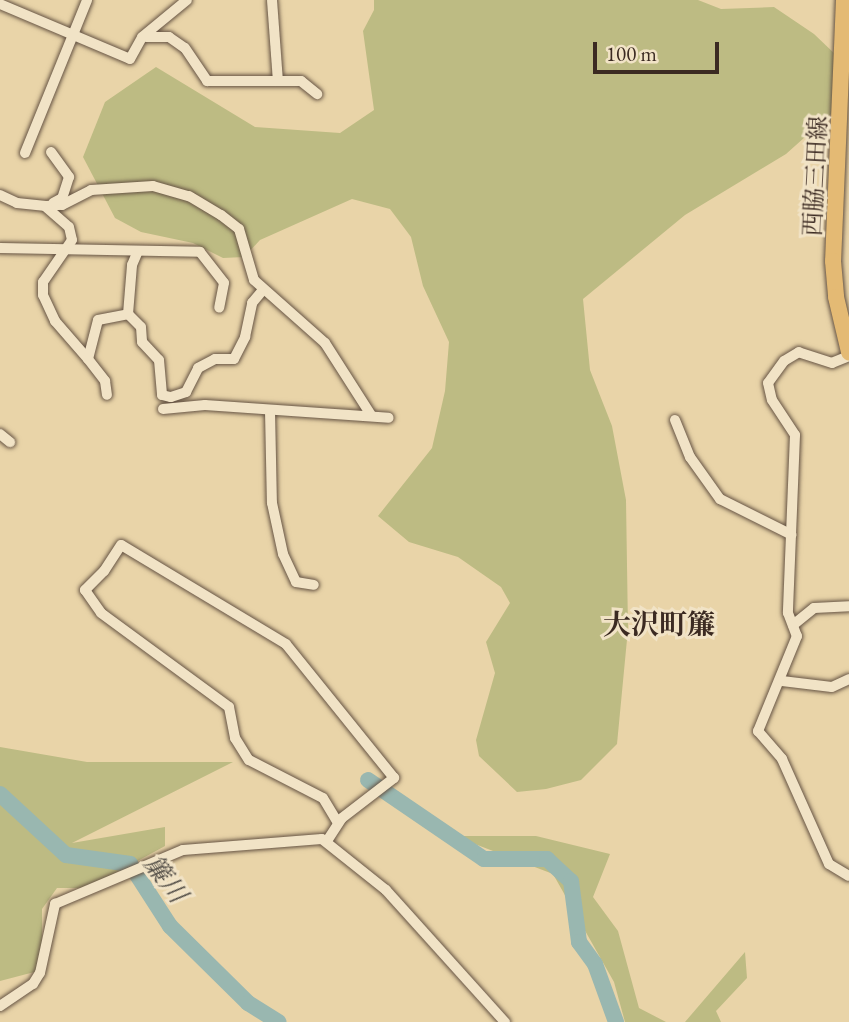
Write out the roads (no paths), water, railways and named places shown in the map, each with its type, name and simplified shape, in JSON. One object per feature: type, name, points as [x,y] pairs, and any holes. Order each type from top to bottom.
[{"type":"main road","name":"西脇三田線","points":[[844,0],[833,261],[836,297],[849,354]]},
{"type":"street","points":[[25,153],[87,0]]},
{"type":"street","points":[[0,4],[130,59],[137,44],[187,0]]},
{"type":"street","points":[[272,0],[278,81]]},
{"type":"street","points":[[137,44],[154,34],[169,37],[185,48],[207,81],[301,81],[317,94]]},
{"type":"street","points":[[46,206],[62,198],[68,188],[69,177],[51,152]]},
{"type":"street","points":[[0,195],[17,203],[46,206],[62,205],[91,190],[119,186],[153,186],[189,196],[239,229],[254,280],[262,291],[325,343],[371,415]]},
{"type":"street","points":[[46,206],[69,227],[72,240],[67,251],[43,282],[43,295],[55,321],[105,381],[107,395]]},
{"type":"street","points":[[0,248],[200,253],[224,283],[219,307]]},
{"type":"street","points":[[138,251],[132,265],[128,314],[141,327],[142,342],[159,360],[162,395],[171,397],[186,392],[198,368],[215,359],[234,359],[245,337],[252,303],[262,291]]},
{"type":"street","points":[[88,359],[98,320],[128,314]]},
{"type":"street","points":[[849,354],[832,363],[799,352],[769,376],[772,400],[794,435],[788,613],[796,645],[758,731],[787,769],[829,864],[849,876]]},
{"type":"street","points":[[163,409],[205,404],[389,418]]},
{"type":"street","points":[[270,411],[272,503],[283,554],[296,582],[314,585]]},
{"type":"street","points":[[675,420],[690,457],[720,499],[792,535]]},
{"type":"street","points":[[0,434],[10,442]]},
{"type":"street","points":[[327,841],[338,823],[394,778],[286,645],[121,545],[104,571],[85,590],[101,613],[229,707],[235,738],[249,760],[323,798],[338,823]]},
{"type":"street","points":[[793,625],[814,608],[849,606]]},
{"type":"street","points":[[782,681],[832,687],[849,679]]},
{"type":"street","points":[[0,1006],[33,984],[40,973],[55,904],[183,850],[327,841],[386,890],[505,1022]]},
{"type":"waterway","points":[[368,780],[484,859],[547,859],[571,881],[579,942],[595,964],[616,1022]]},
{"type":"waterway","name":"簾川","points":[[0,794],[66,855],[130,864],[170,926],[248,1003],[278,1022]]},
{"type":"district","name":"大沢町簾","points":[[659,624]]}]
